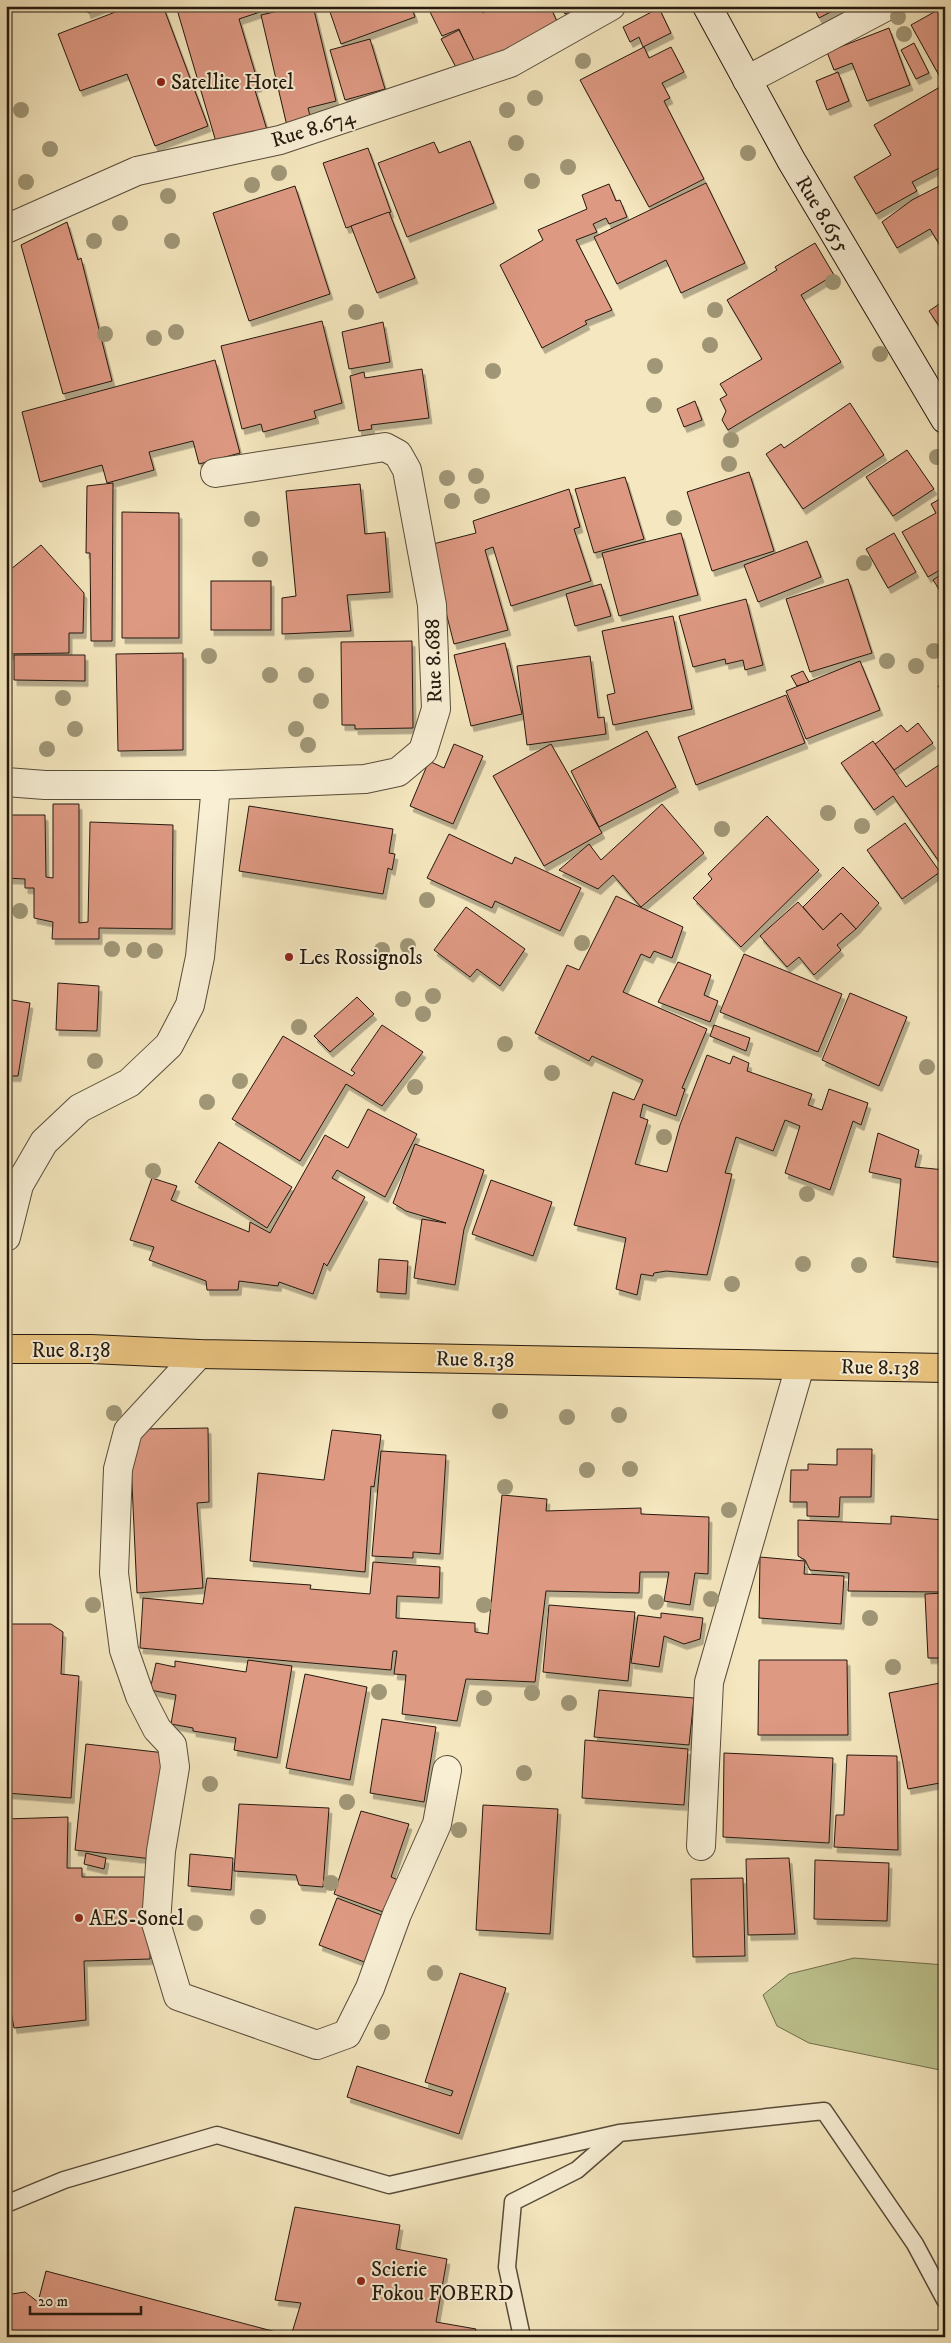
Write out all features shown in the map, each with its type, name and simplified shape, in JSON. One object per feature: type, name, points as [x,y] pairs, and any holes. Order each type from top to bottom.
[{"type":"main road","name":"Rue 8.138","points":[[6,1349],[92,1349],[198,1354],[945,1368]]},
{"type":"street","name":"Rue 8.674","points":[[6,228],[137,171],[280,140],[510,63],[611,6]]},
{"type":"street","name":"Rue 8.655","points":[[707,6],[791,160],[945,419]]},
{"type":"street","points":[[747,80],[887,6]]},
{"type":"street","name":"Rue 8.688","points":[[6,782],[45,785],[216,785],[365,780],[398,772],[423,751],[436,709],[432,605],[407,470],[398,454],[385,447],[215,473]]},
{"type":"street","points":[[6,1237],[19,1185],[44,1142],[80,1108],[129,1083],[168,1045],[190,1005],[200,957],[216,785]]},
{"type":"street","points":[[198,1354],[128,1430],[118,1469],[114,1573],[124,1650],[140,1696],[157,1729],[172,1745],[175,1767],[161,1851],[156,1923],[178,1996],[316,2045],[347,2034],[370,1988],[397,1914],[437,1824],[447,1770]]},
{"type":"street","points":[[701,1846],[709,1682],[800,1366]]},
{"type":"lane","points":[[6,2204],[64,2180],[217,2135],[389,2185],[619,2133],[824,2111],[915,2244],[945,2300]]},
{"type":"lane","points":[[522,2337],[507,2267],[513,2202],[577,2170],[619,2133]]},
{"type":"green space","points":[[854,1958],[945,1965],[945,2071],[809,2043],[777,2026],[763,1995],[789,1974]]},
{"type":"building","points":[[86,6],[106,6],[88,13]]},
{"type":"building","name":"Satellite Hotel","points":[[131,6],[163,6],[208,126],[155,146],[127,74],[80,91],[58,34]]},
{"type":"building","points":[[176,6],[278,6],[239,19],[259,86],[254,87],[267,130],[216,142]]},
{"type":"building","points":[[300,6],[313,6],[336,101],[308,108],[311,120],[287,126],[261,15]]},
{"type":"building","points":[[328,6],[411,6],[415,17],[341,44]]},
{"type":"building","points":[[427,6],[480,6],[483,13],[486,11],[484,6],[550,6],[559,26],[476,65],[459,29],[442,36]]},
{"type":"building","points":[[561,6],[581,6],[565,14]]},
{"type":"building","points":[[813,6],[842,6],[819,18]]},
{"type":"building","points":[[945,6],[945,86],[911,25]]},
{"type":"building","points":[[659,8],[671,33],[643,47],[639,37],[630,42],[623,27]]},
{"type":"building","points":[[889,28],[910,85],[867,101],[852,63],[834,70],[827,52]]},
{"type":"building","points":[[459,30],[475,62],[458,71],[441,39]]},
{"type":"building","points":[[370,39],[385,89],[345,100],[330,50]]},
{"type":"building","points":[[914,43],[929,73],[916,79],[901,50]]},
{"type":"building","points":[[644,47],[649,58],[671,47],[684,72],[662,83],[670,98],[664,101],[704,179],[649,207],[580,80]]},
{"type":"building","points":[[838,72],[849,101],[827,110],[816,81]]},
{"type":"building","points":[[940,87],[945,93],[945,165],[912,182],[917,191],[876,214],[854,177],[891,155],[874,125]]},
{"type":"building","points":[[470,141],[494,203],[407,237],[378,163],[434,142],[439,153]]},
{"type":"building","points":[[368,148],[391,212],[346,228],[323,163]]},
{"type":"building","points":[[706,183],[745,263],[681,293],[666,260],[617,284],[594,237]]},
{"type":"building","points":[[945,183],[945,254],[930,229],[897,248],[882,222],[912,200]]},
{"type":"building","points":[[609,184],[616,201],[620,200],[627,217],[609,224],[606,218],[593,224],[597,232],[576,240],[612,310],[585,321],[587,324],[542,348],[500,265],[543,240],[538,230],[587,209],[582,195]]},
{"type":"building","points":[[295,186],[330,294],[249,321],[213,213]]},
{"type":"building","points":[[389,212],[415,278],[377,293],[351,226]]},
{"type":"building","points":[[67,222],[78,260],[81,258],[112,381],[63,394],[21,245]]},
{"type":"building","points":[[815,243],[834,275],[801,295],[841,362],[728,430],[722,420],[726,411],[720,399],[727,395],[720,384],[762,359],[727,300],[777,270],[775,267]]},
{"type":"building","points":[[945,300],[945,335],[929,311]]},
{"type":"building","points":[[322,321],[342,403],[314,411],[316,418],[263,432],[261,424],[242,429],[221,346]]},
{"type":"building","points":[[383,322],[390,362],[349,369],[342,332]]},
{"type":"building","points":[[215,360],[240,453],[199,464],[193,441],[149,452],[154,470],[107,483],[102,465],[40,482],[22,412]]},
{"type":"building","points":[[422,369],[429,418],[371,425],[372,429],[359,431],[350,376],[364,372],[365,378]]},
{"type":"building","points":[[695,401],[702,420],[684,427],[677,409]]},
{"type":"building","points":[[850,403],[884,455],[803,509],[766,454],[781,444],[784,448]]},
{"type":"building","points":[[907,450],[934,489],[893,516],[866,477]]},
{"type":"building","points":[[749,472],[774,551],[712,571],[687,492]]},
{"type":"building","points":[[625,477],[644,539],[594,553],[575,489]]},
{"type":"building","points":[[113,483],[112,641],[91,641],[90,553],[86,553],[87,486]]},
{"type":"building","points":[[360,484],[365,534],[385,532],[390,592],[347,595],[351,631],[282,634],[282,598],[296,596],[286,491]]},
{"type":"building","points":[[569,489],[580,527],[574,529],[591,581],[511,606],[493,547],[485,550],[508,630],[454,644],[429,545],[476,533],[473,521]]},
{"type":"building","points":[[945,496],[945,567],[928,577],[902,532],[936,513],[931,504]]},
{"type":"building","points":[[122,512],[179,513],[179,638],[122,638]]},
{"type":"building","points":[[681,533],[698,595],[619,616],[602,553]]},
{"type":"building","points":[[894,533],[916,572],[888,588],[866,549]]},
{"type":"building","points":[[807,541],[821,577],[758,602],[744,565]]},
{"type":"building","points":[[41,545],[84,593],[83,633],[69,633],[69,653],[6,654],[6,573]]},
{"type":"building","points":[[945,572],[945,598],[933,580]]},
{"type":"building","points":[[848,579],[872,653],[810,672],[786,599]]},
{"type":"building","points":[[211,581],[271,581],[271,630],[211,630]]},
{"type":"building","points":[[601,584],[611,616],[575,626],[566,594]]},
{"type":"building","points":[[746,599],[763,665],[745,670],[743,660],[726,664],[725,659],[693,667],[679,616]]},
{"type":"building","points":[[673,616],[692,709],[613,725],[607,695],[615,693],[602,631]]},
{"type":"building","points":[[412,641],[413,728],[355,729],[355,725],[342,725],[341,642]]},
{"type":"building","points":[[505,643],[522,714],[471,726],[454,655]]},
{"type":"building","points":[[183,653],[183,750],[118,751],[116,654]]},
{"type":"building","points":[[14,655],[85,655],[85,681],[14,680]]},
{"type":"building","points":[[590,656],[598,718],[604,717],[606,734],[527,745],[517,666]]},
{"type":"building","points":[[860,661],[880,710],[806,739],[786,691]]},
{"type":"building","points":[[803,671],[809,682],[797,686],[791,676]]},
{"type":"building","points":[[945,682],[945,697],[938,686]]},
{"type":"building","points":[[786,695],[805,743],[696,785],[678,737]]},
{"type":"building","points":[[918,723],[933,743],[894,770],[875,744],[901,725],[907,732]]},
{"type":"building","points":[[647,731],[676,787],[599,827],[571,771]]},
{"type":"building","points":[[873,741],[906,787],[945,761],[945,870],[893,796],[874,810],[841,763]]},
{"type":"building","points":[[454,744],[483,756],[453,824],[410,806],[429,761],[444,768]]},
{"type":"building","points":[[551,744],[602,833],[544,866],[493,776]]},
{"type":"building","points":[[53,804],[79,804],[79,923],[88,922],[90,822],[173,825],[172,929],[99,928],[99,939],[52,939],[53,922],[34,918],[34,888],[25,888],[25,879],[6,878],[6,815],[45,815],[46,877],[53,878]]},
{"type":"building","points":[[662,804],[704,853],[641,907],[613,875],[598,889],[559,870],[589,844],[601,860]]},
{"type":"building","points":[[249,806],[393,829],[389,853],[395,854],[392,870],[388,868],[383,894],[239,871]]},
{"type":"building","points":[[767,816],[819,870],[741,947],[693,898],[712,879],[708,874]]},
{"type":"building","points":[[905,823],[940,872],[902,899],[867,850]]},
{"type":"building","points":[[449,834],[512,864],[515,857],[581,888],[560,931],[495,901],[492,908],[427,878]]},
{"type":"building","points":[[843,867],[879,903],[856,929],[841,913],[823,930],[803,907]]},
{"type":"building","points":[[616,896],[683,927],[672,958],[654,951],[650,958],[641,954],[623,992],[707,1029],[682,1088],[685,1089],[676,1116],[643,1104],[640,1117],[648,1120],[635,1164],[667,1172],[680,1125],[707,1055],[730,1064],[733,1056],[749,1063],[747,1071],[812,1094],[808,1105],[822,1110],[829,1089],[868,1103],[861,1125],[853,1121],[830,1190],[785,1173],[800,1126],[785,1120],[773,1151],[736,1137],[725,1173],[732,1174],[707,1275],[666,1271],[654,1273],[653,1276],[641,1274],[637,1295],[616,1289],[626,1238],[574,1225],[613,1092],[634,1100],[643,1080],[592,1056],[589,1061],[535,1033],[567,965],[579,970]]},
{"type":"building","points":[[798,902],[823,930],[841,913],[856,929],[837,945],[841,950],[814,975],[799,957],[787,967],[760,936]]},
{"type":"building","points":[[466,907],[525,949],[500,986],[477,969],[470,977],[434,950]]},
{"type":"building","points":[[744,954],[842,994],[818,1052],[720,1012]]},
{"type":"building","points":[[678,962],[711,975],[704,995],[718,1001],[710,1022],[658,1002]]},
{"type":"building","points":[[58,983],[99,986],[97,1031],[56,1030]]},
{"type":"building","points":[[850,993],[907,1017],[879,1086],[822,1060]]},
{"type":"building","points":[[357,997],[374,1014],[330,1052],[314,1036]]},
{"type":"building","points":[[6,999],[30,1003],[18,1076],[6,1076]]},
{"type":"building","points":[[382,1025],[423,1052],[382,1106],[346,1084],[300,1161],[232,1119],[283,1036],[352,1076],[355,1073],[351,1070]]},
{"type":"building","points":[[714,1025],[750,1038],[746,1051],[710,1036]]},
{"type":"building","points":[[368,1109],[417,1134],[385,1197],[337,1170],[332,1178],[365,1197],[327,1266],[324,1263],[313,1294],[279,1282],[278,1286],[239,1281],[238,1290],[207,1290],[206,1281],[149,1260],[154,1247],[130,1240],[152,1178],[177,1186],[171,1200],[249,1232],[250,1222],[270,1233],[325,1135],[348,1148]]},
{"type":"building","points":[[878,1133],[919,1150],[915,1167],[945,1170],[945,1263],[893,1257],[901,1179],[869,1172]]},
{"type":"building","points":[[219,1142],[292,1187],[267,1228],[195,1182]]},
{"type":"building","points":[[415,1144],[484,1170],[464,1229],[455,1285],[414,1278],[422,1219],[446,1223],[406,1211],[393,1203]]},
{"type":"building","points":[[491,1180],[552,1202],[533,1256],[472,1234]]},
{"type":"building","points":[[379,1259],[408,1261],[406,1294],[377,1292]]},
{"type":"building","points":[[208,1428],[209,1502],[197,1503],[203,1588],[137,1593],[131,1462],[139,1429]]},
{"type":"building","points":[[332,1430],[381,1435],[374,1487],[371,1486],[365,1572],[250,1561],[258,1473],[324,1480]]},
{"type":"building","points":[[837,1449],[872,1449],[871,1497],[840,1497],[839,1517],[807,1516],[807,1502],[790,1502],[791,1470],[808,1470],[808,1464],[837,1465]]},
{"type":"building","points":[[381,1451],[446,1455],[440,1554],[413,1552],[413,1558],[372,1556]]},
{"type":"building","points":[[502,1495],[547,1499],[546,1511],[641,1508],[641,1514],[709,1517],[708,1574],[695,1573],[690,1605],[664,1601],[669,1572],[640,1572],[639,1593],[546,1591],[535,1682],[466,1679],[457,1721],[402,1714],[406,1675],[394,1674],[397,1651],[393,1651],[391,1670],[140,1648],[143,1598],[203,1604],[207,1578],[311,1585],[310,1589],[370,1594],[373,1562],[440,1567],[439,1598],[397,1596],[396,1618],[475,1623],[475,1632],[488,1634]]},
{"type":"building","points":[[891,1516],[945,1520],[940,1592],[848,1591],[849,1573],[810,1570],[805,1560],[798,1556],[798,1520],[891,1524]]},
{"type":"building","points":[[760,1557],[805,1561],[804,1574],[844,1576],[841,1624],[759,1618]]},
{"type":"building","points":[[945,1593],[945,1658],[928,1658],[925,1594]]},
{"type":"building","points":[[549,1605],[635,1612],[628,1681],[543,1672]]},
{"type":"building","points":[[661,1613],[703,1618],[700,1639],[684,1644],[664,1636],[659,1667],[631,1663],[638,1615],[661,1618]]},
{"type":"building","points":[[6,1624],[51,1624],[63,1632],[61,1674],[79,1676],[71,1798],[6,1793]]},
{"type":"building","points":[[248,1660],[292,1666],[277,1758],[234,1750],[236,1738],[193,1731],[193,1728],[171,1724],[176,1695],[150,1690],[156,1663],[175,1667],[175,1661],[246,1672]]},
{"type":"building","points":[[759,1660],[847,1660],[848,1735],[758,1735]]},
{"type":"building","points":[[305,1674],[367,1687],[350,1780],[286,1768]]},
{"type":"building","points":[[945,1682],[945,1782],[908,1789],[889,1693]]},
{"type":"building","points":[[599,1690],[694,1698],[689,1745],[594,1737]]},
{"type":"building","points":[[382,1719],[436,1727],[424,1802],[370,1793]]},
{"type":"building","points":[[585,1740],[688,1749],[684,1805],[582,1798]]},
{"type":"building","points":[[86,1744],[165,1753],[152,1859],[75,1850]]},
{"type":"building","points":[[724,1753],[833,1758],[829,1843],[723,1837]]},
{"type":"building","points":[[847,1755],[897,1756],[898,1850],[834,1847],[836,1815],[844,1815]]},
{"type":"building","points":[[239,1804],[329,1808],[323,1887],[299,1885],[296,1875],[234,1871]]},
{"type":"building","points":[[483,1805],[558,1809],[550,1934],[476,1930]]},
{"type":"building","points":[[361,1811],[409,1824],[391,1877],[398,1880],[386,1913],[334,1894]]},
{"type":"building","name":"AES-Sonel","points":[[68,1817],[67,1868],[82,1868],[82,1877],[152,1877],[150,1959],[84,1961],[86,2020],[14,2028],[6,1983],[6,1819]]},
{"type":"building","points":[[86,1853],[106,1858],[104,1869],[84,1864]]},
{"type":"building","points":[[190,1854],[233,1858],[231,1890],[188,1886]]},
{"type":"building","points":[[789,1858],[795,1934],[748,1935],[746,1859]]},
{"type":"building","points":[[815,1860],[889,1863],[887,1921],[814,1919]]},
{"type":"building","points":[[743,1878],[745,1956],[693,1957],[691,1879]]},
{"type":"building","points":[[337,1898],[384,1916],[367,1963],[319,1945]]},
{"type":"building","points":[[460,1973],[506,1988],[459,2134],[347,2097],[357,2066],[451,2096],[453,2091],[425,2082]]},
{"type":"building","name":"Scierie Fokou FOBERD","points":[[295,2207],[400,2225],[396,2249],[447,2259],[436,2322],[476,2329],[474,2337],[6,2337],[6,2299],[12,2294],[25,2292],[38,2302],[46,2271],[291,2336],[301,2303],[275,2300]]},
{"type":"place","name":"Satellite Hotel","points":[[161,82]]},
{"type":"place","name":"Les Rossignols","points":[[289,957]]},
{"type":"place","name":"AES-Sonel","points":[[79,1918]]},
{"type":"place","name":"Scierie Fokou FOBERD","points":[[361,2281]]}]
